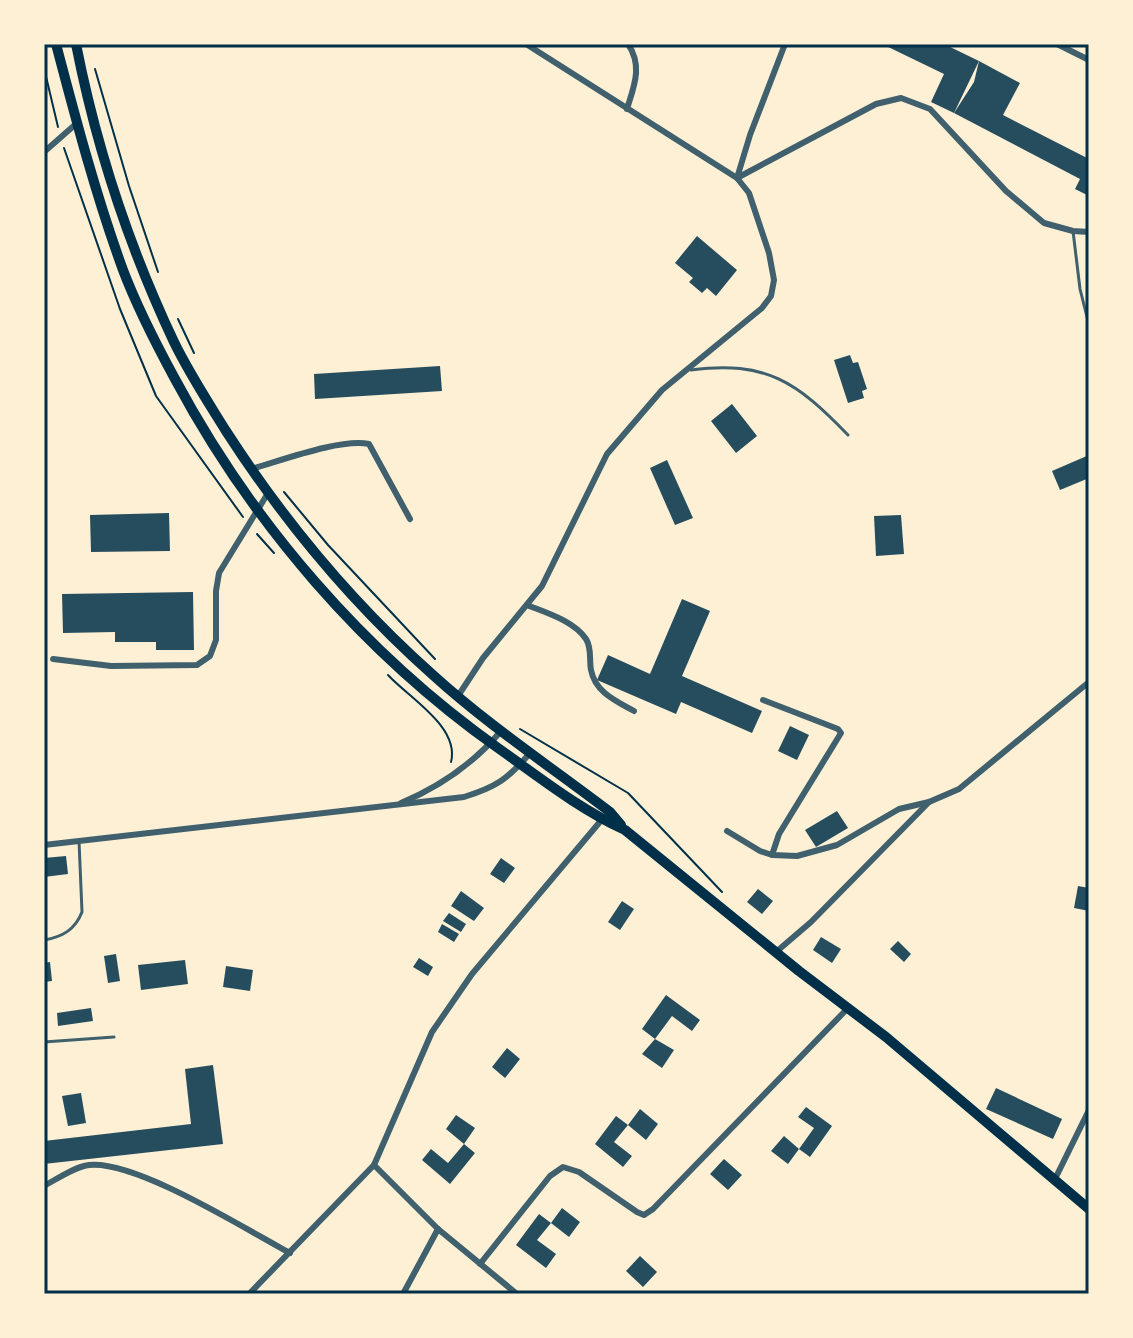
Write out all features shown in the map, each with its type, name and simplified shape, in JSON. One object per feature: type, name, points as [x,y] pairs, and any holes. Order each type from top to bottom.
[{"type":"highway","points":[[56,44],[77,123],[124,272],[158,349],[202,430],[257,510],[302,567],[368,638],[446,709],[520,764],[606,816]]},
{"type":"highway","points":[[76,44],[98,131],[130,234],[175,344],[201,392],[251,469],[351,595],[458,696],[948,1088],[1089,1209]]},
{"type":"street","points":[[458,696],[483,658],[542,586],[607,454],[662,390],[762,308],[771,296],[774,280],[769,253],[749,193],[737,178],[526,44]]},
{"type":"street","points":[[627,109],[638,74],[634,54],[628,44]]},
{"type":"street","points":[[737,178],[785,44]]},
{"type":"street","points":[[1057,44],[1089,60]]},
{"type":"street","points":[[737,178],[876,104],[901,98],[930,109],[1006,191],[1044,223],[1089,232]]},
{"type":"street","points":[[44,152],[77,123]]},
{"type":"street","points":[[251,469],[289,457],[360,442],[369,444],[410,519]]},
{"type":"street","points":[[53,659],[111,666],[197,665],[210,656],[216,640],[219,573],[268,493]]},
{"type":"street","points":[[527,605],[567,622],[585,637],[589,646],[591,673],[604,695],[634,711]]},
{"type":"street","points":[[727,831],[772,855],[797,856],[837,845],[899,809],[929,802],[959,789],[1089,682]]},
{"type":"street","points":[[763,700],[838,729],[841,733],[779,834],[772,855]]},
{"type":"street","points":[[394,806],[436,787],[491,743],[501,731]]},
{"type":"street","points":[[44,845],[464,797],[496,786],[530,752]]},
{"type":"street","points":[[776,952],[811,922],[929,802]]},
{"type":"street","points":[[249,1294],[374,1165],[432,1032],[472,974],[606,816]]},
{"type":"street","points":[[480,1264],[550,1176],[563,1167],[579,1172],[637,1212],[644,1215],[653,1209],[848,1008]]},
{"type":"street","points":[[1054,1181],[1089,1110]]},
{"type":"street","points":[[44,1186],[84,1166],[96,1165],[139,1174],[290,1253]]},
{"type":"street","points":[[374,1165],[438,1229],[517,1294]]},
{"type":"street","points":[[403,1294],[438,1229]]},
{"type":"lane","points":[[1073,231],[1080,289],[1089,325]]},
{"type":"lane","points":[[686,370],[726,365],[774,377],[814,400],[848,435]]},
{"type":"lane","points":[[44,940],[63,936],[79,920],[82,912],[79,841]]},
{"type":"lane","points":[[44,1042],[114,1037]]},
{"type":"path","points":[[92,59],[129,186],[159,274]]},
{"type":"path","points":[[177,316],[196,357]]},
{"type":"path","points":[[278,485],[328,545],[442,666]]},
{"type":"path","points":[[513,725],[628,793],[730,900]]},
{"type":"building","points":[[882,44],[944,44],[979,61],[954,113],[931,102],[944,74]]},
{"type":"building","points":[[979,61],[1020,83],[1003,115],[1089,159],[1089,196],[1075,189],[1080,179],[954,113],[974,82]]},
{"type":"building","points":[[697,236],[737,270],[716,296],[707,288],[702,293],[689,282],[693,278],[675,263]]},
{"type":"building","points":[[850,355],[853,363],[858,362],[867,389],[862,391],[864,398],[848,403],[834,360]]},
{"type":"building","points":[[440,366],[442,391],[315,399],[314,374]]},
{"type":"building","points":[[732,404],[757,436],[736,453],[711,421]]},
{"type":"building","points":[[1089,455],[1089,478],[1060,490],[1052,471]]},
{"type":"building","points":[[667,460],[693,518],[675,525],[650,468]]},
{"type":"building","points":[[169,513],[170,551],[91,552],[90,515]]},
{"type":"building","points":[[901,515],[904,554],[876,556],[874,516]]},
{"type":"building","points":[[193,592],[194,650],[156,650],[156,642],[115,642],[115,632],[63,633],[62,594]]},
{"type":"building","points":[[682,599],[710,611],[682,676],[762,711],[752,733],[681,702],[676,714],[597,680],[608,655],[650,674]]},
{"type":"building","points":[[790,726],[809,735],[797,760],[778,751]]},
{"type":"building","points":[[837,811],[848,828],[816,847],[805,830]]},
{"type":"building","points":[[66,856],[68,874],[44,877],[44,858]]},
{"type":"building","points":[[501,858],[515,868],[504,883],[490,874]]},
{"type":"building","points":[[1078,886],[1089,888],[1089,911],[1074,908]]},
{"type":"building","points":[[758,889],[773,901],[762,914],[747,902]]},
{"type":"building","points":[[461,891],[484,908],[474,921],[451,906]]},
{"type":"building","points":[[622,901],[634,909],[620,930],[608,922]]},
{"type":"building","points":[[449,913],[466,924],[461,932],[443,921]]},
{"type":"building","points":[[442,924],[459,934],[454,942],[438,932]]},
{"type":"building","points":[[821,937],[841,949],[832,963],[813,950]]},
{"type":"building","points":[[898,941],[911,954],[904,962],[890,949]]},
{"type":"building","points":[[116,954],[120,981],[108,983],[104,956]]},
{"type":"building","points":[[419,958],[433,967],[428,976],[413,967]]},
{"type":"building","points":[[185,960],[188,984],[141,990],[138,965]]},
{"type":"building","points":[[50,962],[52,981],[44,982],[44,963]]},
{"type":"building","points":[[226,966],[253,970],[250,991],[223,987]]},
{"type":"building","points":[[666,995],[700,1020],[692,1031],[672,1016],[655,1039],[642,1029]]},
{"type":"building","points":[[91,1008],[93,1021],[58,1026],[57,1013]]},
{"type":"building","points":[[655,1039],[674,1050],[662,1068],[642,1054]]},
{"type":"building","points":[[507,1048],[520,1059],[505,1078],[492,1067]]},
{"type":"building","points":[[213,1065],[223,1144],[44,1164],[44,1141],[191,1124],[185,1069]]},
{"type":"building","points":[[996,1088],[1062,1119],[1053,1139],[986,1109]]},
{"type":"building","points":[[81,1093],[86,1123],[68,1126],[62,1096]]},
{"type":"building","points":[[806,1107],[832,1126],[810,1157],[799,1149],[814,1128],[798,1117]]},
{"type":"building","points":[[640,1109],[658,1124],[646,1140],[628,1125]]},
{"type":"building","points":[[456,1115],[475,1128],[464,1144],[446,1129]]},
{"type":"building","points":[[616,1116],[628,1125],[614,1142],[632,1156],[623,1167],[595,1144]]},
{"type":"building","points":[[784,1136],[799,1149],[788,1164],[771,1151]]},
{"type":"building","points":[[464,1144],[475,1153],[450,1184],[422,1160],[431,1149],[448,1163]]},
{"type":"building","points":[[724,1159],[742,1175],[728,1190],[710,1174]]},
{"type":"building","points":[[562,1208],[580,1222],[569,1237],[551,1223]]},
{"type":"building","points":[[539,1214],[551,1223],[537,1240],[556,1254],[546,1268],[516,1245]]},
{"type":"building","points":[[640,1256],[657,1272],[643,1287],[626,1271]]}]
